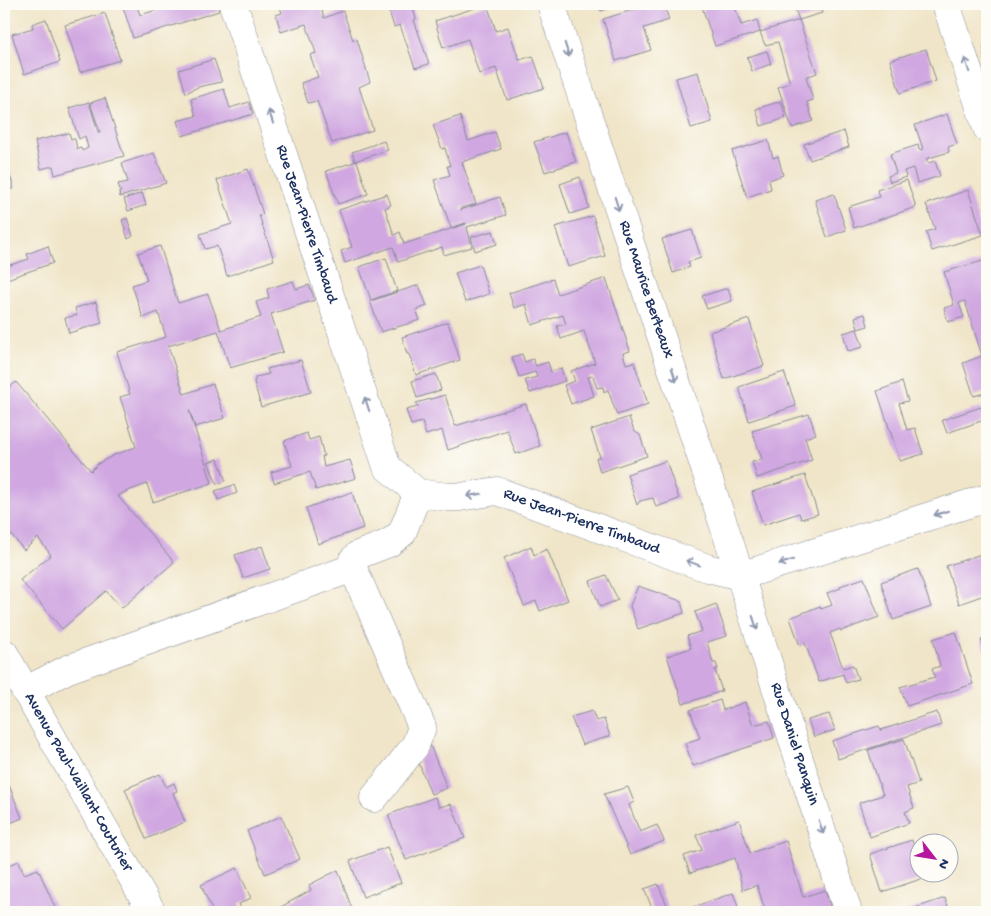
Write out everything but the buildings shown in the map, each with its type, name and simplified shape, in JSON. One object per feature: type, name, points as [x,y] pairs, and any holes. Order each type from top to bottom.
[{"type":"street","name":"Rue Jean-Pierre Timbaud","points":[[233,4],[388,467],[418,493],[460,497],[497,491],[707,568],[740,576]]},
{"type":"street","name":"Rue Maurice Berteaux","points":[[551,4],[740,576]]},
{"type":"street","points":[[946,4],[987,128]]},
{"type":"street","points":[[374,798],[415,746],[422,726],[353,568],[353,560],[358,555],[389,543],[402,533],[418,493]]},
{"type":"street","points":[[740,576],[987,498]]},
{"type":"street","points":[[25,691],[68,669],[353,568]]},
{"type":"street","name":"Rue Daniel Panquin","points":[[740,576],[848,912]]},
{"type":"street","name":"Avenue Paul-Vaillant Couturier","points":[[4,653],[152,912]]}]
